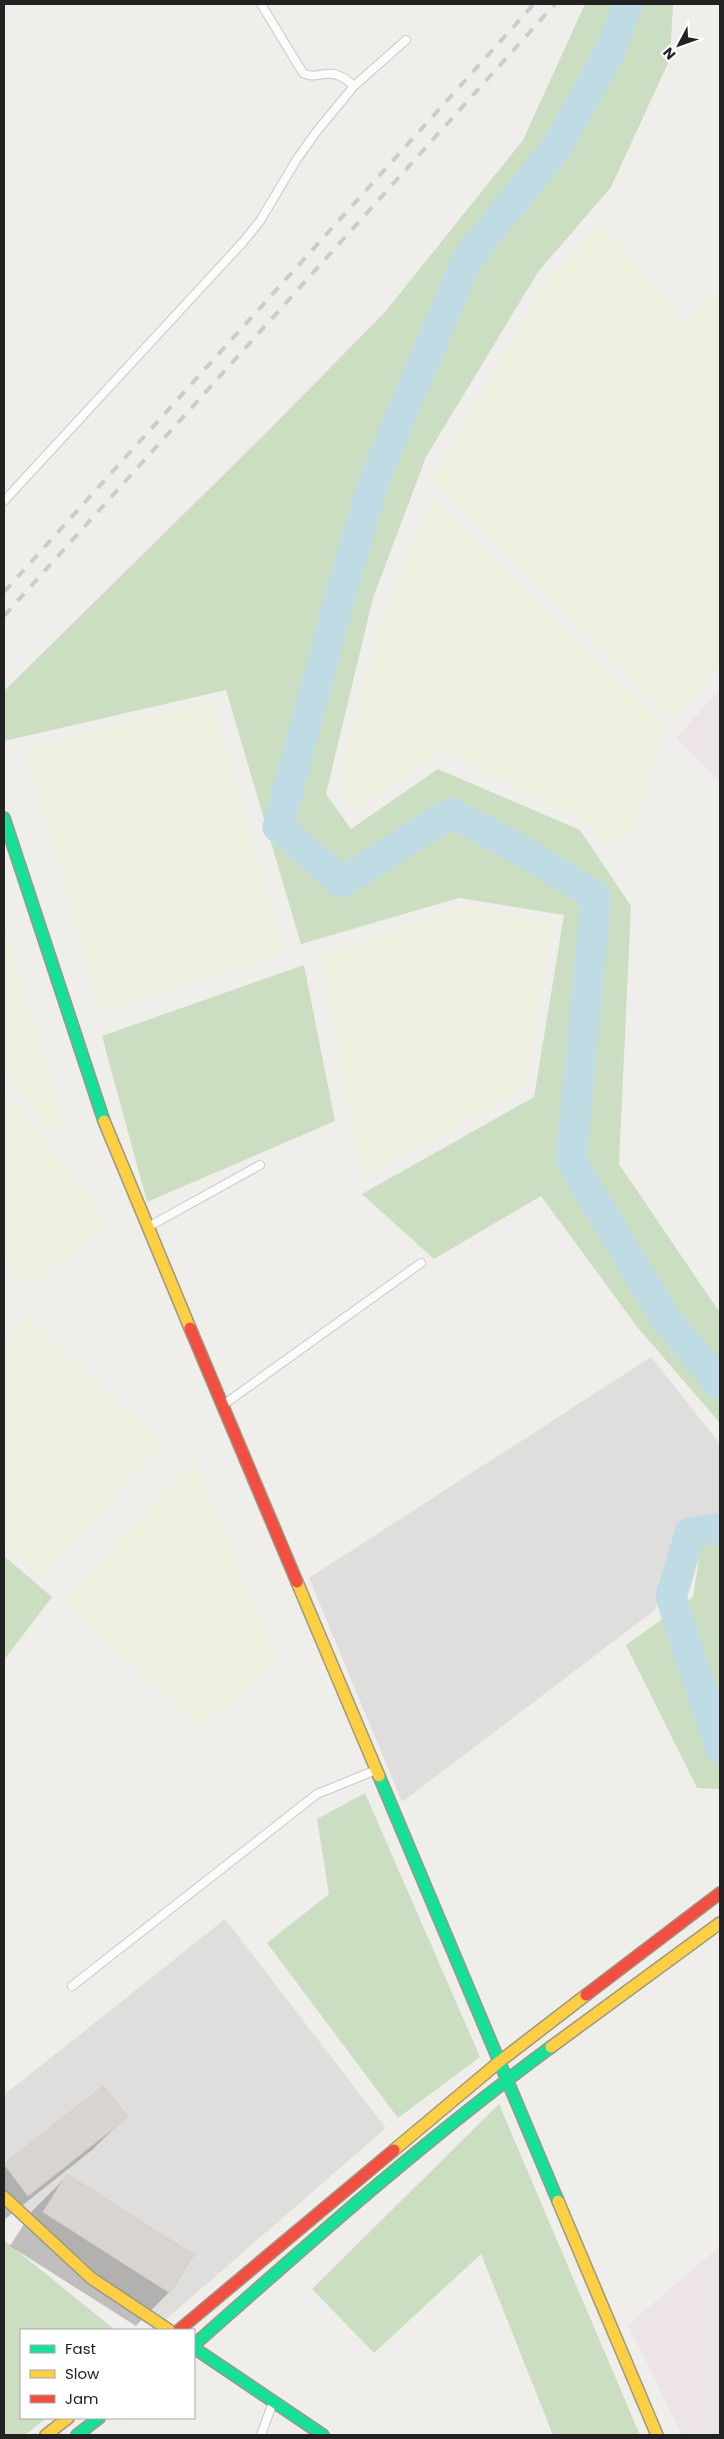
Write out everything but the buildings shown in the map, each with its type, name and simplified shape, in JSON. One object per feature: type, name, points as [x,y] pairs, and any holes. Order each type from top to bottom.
[{"type":"street","points":[[4,818],[108,1134],[657,2435]]},
{"type":"street","points":[[180,2329],[499,2062],[720,1893]]},
{"type":"street","points":[[195,2346],[323,2230],[506,2080],[719,1924],[702,1907]]},
{"type":"street","points":[[4,2197],[91,2278],[168,2329]]},
{"type":"street","points":[[195,2348],[323,2435]]},
{"type":"street","points":[[46,2435],[67,2419]]},
{"type":"street","points":[[77,2435],[98,2419]]},
{"type":"lane","points":[[261,4],[303,73],[309,76],[328,72],[336,74],[354,86]]},
{"type":"lane","points":[[4,501],[243,242],[260,221],[302,152],[354,86],[406,40]]},
{"type":"lane","points":[[147,1228],[260,1165]]},
{"type":"lane","points":[[222,1406],[421,1263]]},
{"type":"lane","points":[[72,1986],[317,1794],[376,1770]]},
{"type":"lane","points":[[261,2435],[273,2402]]},
{"type":"shaded area","points":[[720,690],[720,782],[676,738]]},
{"type":"shaded area","points":[[651,1357],[720,1444],[720,1527],[679,1541],[655,1610],[402,1802],[309,1578]]},
{"type":"shaded area","points":[[225,1919],[386,2128],[164,2321],[95,2272],[4,2189],[4,2095]]},
{"type":"shaded area","points":[[720,2246],[720,2435],[682,2435],[628,2325]]},
{"type":"green space","points":[[585,4],[673,4],[670,59],[611,187],[538,272],[426,457],[373,598],[326,794],[351,829],[438,769],[580,830],[631,906],[619,1164],[720,1313],[720,1423],[638,1328],[541,1196],[434,1259],[362,1194],[534,1097],[564,915],[459,898],[301,944],[226,690],[4,741],[4,691],[268,431],[385,312],[523,140]]},
{"type":"green space","points":[[601,221],[685,324],[720,289],[720,666],[673,719],[431,478],[548,280]]},
{"type":"green space","points":[[433,498],[665,726],[633,834],[605,845],[591,824],[445,750],[353,811],[338,788],[383,613]]},
{"type":"green space","points":[[212,700],[284,952],[99,1012],[26,751]]},
{"type":"green space","points":[[465,904],[551,921],[525,1087],[362,1179],[320,956]]},
{"type":"green space","points":[[4,925],[65,1126],[50,1133],[4,1073]]},
{"type":"green space","points":[[304,965],[335,1121],[147,1202],[102,1036]]},
{"type":"green space","points":[[4,1090],[111,1224],[30,1287],[4,1256]]},
{"type":"green space","points":[[30,1317],[161,1445],[40,1577],[4,1546],[4,1339]]},
{"type":"green space","points":[[194,1458],[276,1661],[201,1728],[64,1601]]},
{"type":"green space","points":[[720,1540],[720,1789],[697,1788],[626,1645],[693,1597],[701,1545]]},
{"type":"green space","points":[[4,1556],[52,1597],[4,1660]]},
{"type":"green space","points":[[365,1793],[480,2057],[398,2118],[267,1943],[329,1894],[317,1819]]},
{"type":"green space","points":[[499,2104],[640,2435],[553,2435],[481,2254],[374,2353],[312,2289]]},
{"type":"green space","points":[[4,2240],[114,2329],[20,2329],[20,2419],[45,2419],[25,2435],[4,2435]]},
{"type":"waterway","points":[[628,4],[608,56],[556,148],[467,259],[375,478],[343,587],[278,827],[342,882],[451,813],[528,854],[596,897],[571,1161],[664,1316],[720,1385]]},
{"type":"waterway","points":[[720,1528],[690,1533],[671,1597],[720,1748]]},
{"type":"railway","points":[[4,592],[534,4]]},
{"type":"railway","points":[[4,616],[555,4]]},
{"type":"traffic: fast","points":[[4,818],[104,1121]]},
{"type":"traffic: fast","points":[[379,1776],[558,2201]]},
{"type":"traffic: fast","points":[[195,2344],[414,2155],[551,2047]]},
{"type":"traffic: fast","points":[[195,2349],[323,2435]]},
{"type":"traffic: fast","points":[[77,2435],[98,2419]]},
{"type":"traffic: slow","points":[[104,1121],[190,1328]]},
{"type":"traffic: slow","points":[[297,1582],[379,1776]]},
{"type":"traffic: slow","points":[[551,2047],[720,1923]]},
{"type":"traffic: slow","points":[[394,2150],[499,2062],[586,1995]]},
{"type":"traffic: slow","points":[[4,2197],[91,2278],[168,2329]]},
{"type":"traffic: slow","points":[[558,2201],[657,2435]]},
{"type":"traffic: slow","points":[[46,2435],[67,2419]]},
{"type":"traffic: jam","points":[[190,1328],[297,1582]]},
{"type":"traffic: jam","points":[[586,1995],[720,1893]]},
{"type":"traffic: jam","points":[[180,2329],[394,2150]]}]
